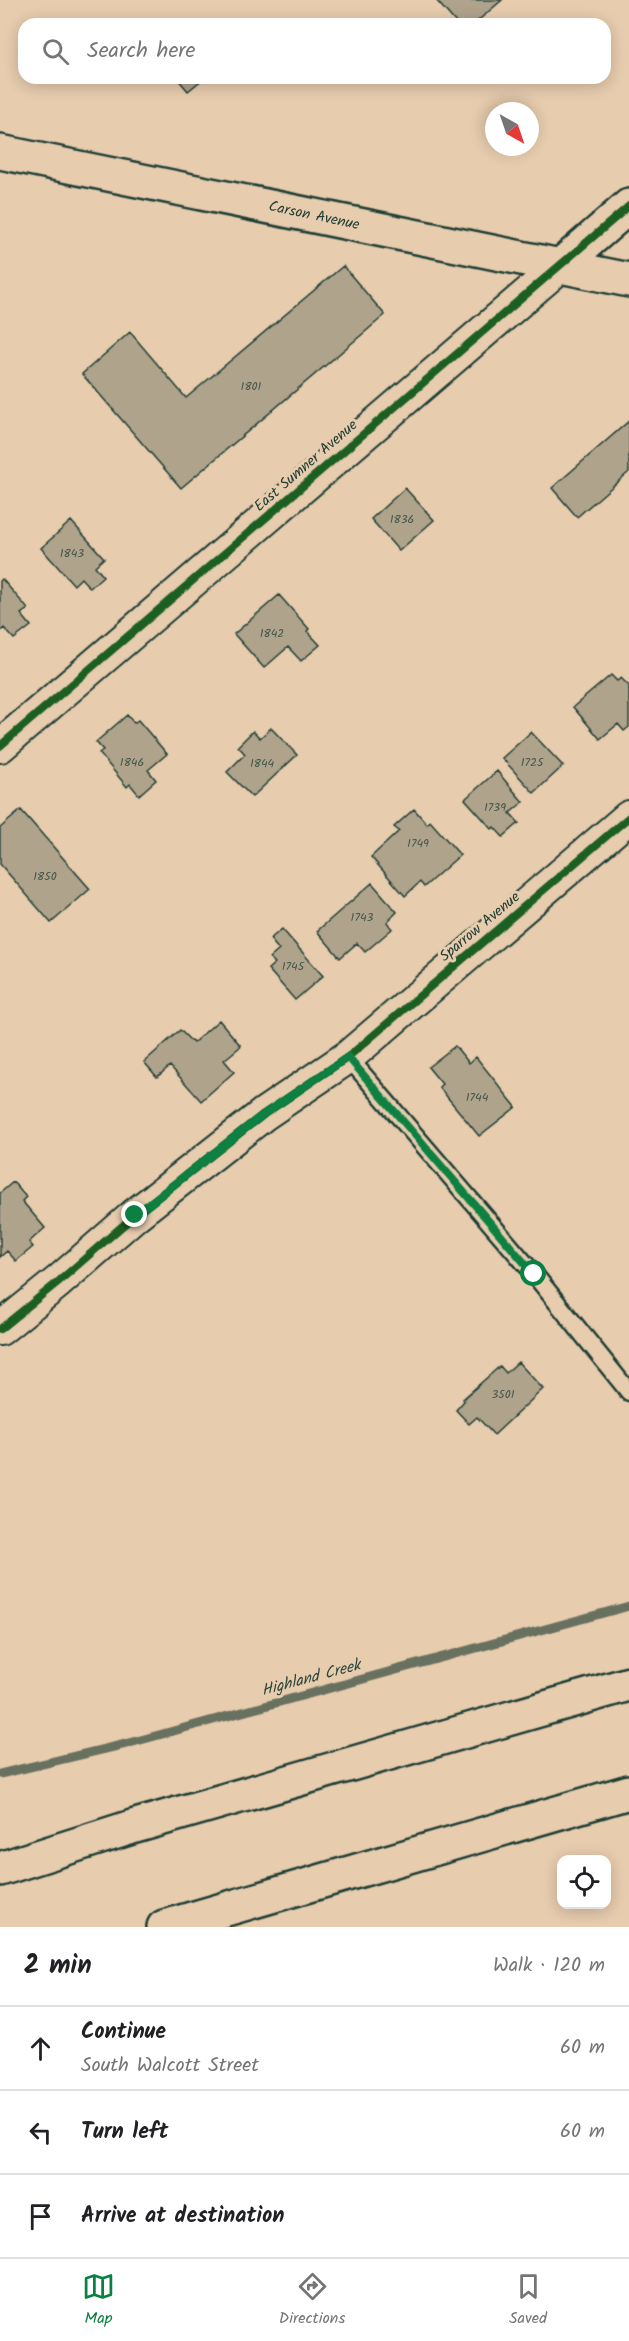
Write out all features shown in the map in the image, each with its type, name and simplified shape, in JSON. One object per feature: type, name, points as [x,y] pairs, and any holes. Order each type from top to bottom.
[{"type":"main road","name":"Carson Avenue","points":[[0,152],[629,280]]},
{"type":"main road","name":"East Sumner Avenue","points":[[559,267],[629,206]]},
{"type":"main road","points":[[0,1869],[132,1827],[629,1684]]},
{"type":"main road","points":[[164,1927],[629,1792]]},
{"type":"main road","points":[[0,1848],[132,1827]]},
{"type":"street","name":"East Sumner Avenue","points":[[0,746],[559,267]]},
{"type":"street","name":"Sparrow Avenue","points":[[0,1329],[144,1208],[264,1114],[348,1057],[629,817]]},
{"type":"lane","points":[[348,1057],[534,1274],[629,1392]]},
{"type":"building","points":[[436,0],[502,0],[481,18],[452,18]]},
{"type":"building","points":[[182,84],[197,84],[188,91]]},
{"type":"building","points":[[343,266],[385,315],[181,488],[82,374],[130,332],[186,398]]},
{"type":"building","points":[[629,421],[629,472],[577,517],[552,488]]},
{"type":"building","points":[[405,488],[434,520],[399,551],[371,519]]},
{"type":"building","points":[[71,521],[104,558],[95,566],[103,576],[90,588],[81,578],[74,585],[41,548]]},
{"type":"building","points":[[2,579],[28,609],[21,614],[31,626],[14,639],[4,628],[0,632],[0,581]]},
{"type":"building","points":[[279,595],[320,645],[301,661],[288,647],[264,668],[234,634]]},
{"type":"building","points":[[611,675],[617,681],[621,678],[629,686],[629,727],[624,731],[618,724],[600,739],[573,707]]},
{"type":"building","points":[[127,715],[134,723],[138,720],[167,754],[148,770],[156,780],[139,795],[130,784],[127,787],[99,753],[103,750],[96,742]]},
{"type":"building","points":[[271,728],[297,755],[252,797],[227,772],[245,754],[238,746],[253,731],[260,738]]},
{"type":"building","points":[[531,732],[563,766],[534,793],[502,758]]},
{"type":"building","points":[[497,771],[523,802],[510,813],[519,823],[503,837],[494,827],[492,829],[465,799]]},
{"type":"building","points":[[414,809],[427,824],[430,821],[460,855],[424,887],[420,882],[405,896],[371,857],[399,831],[394,827]]},
{"type":"building","points":[[21,810],[90,889],[51,923],[0,864],[0,828]]},
{"type":"building","points":[[372,883],[397,912],[387,922],[392,929],[365,952],[357,943],[340,958],[317,931]]},
{"type":"building","points":[[282,929],[323,976],[295,1000],[268,969],[275,963],[270,958],[279,950],[270,939]]},
{"type":"building","points":[[219,1020],[241,1046],[224,1060],[234,1072],[201,1101],[170,1066],[157,1077],[144,1062],[180,1030],[193,1043]]},
{"type":"building","points":[[455,1046],[469,1063],[476,1057],[516,1107],[479,1136],[439,1087],[442,1084],[428,1067]]},
{"type":"building","points":[[13,1182],[26,1197],[22,1201],[45,1228],[29,1242],[33,1247],[16,1261],[7,1251],[0,1257],[0,1193]]},
{"type":"building","points":[[518,1362],[543,1389],[494,1435],[477,1417],[469,1424],[456,1410],[464,1401],[463,1399],[500,1366],[506,1373]]},
{"type":"waterway","name":"Highland Creek","points":[[0,1774],[126,1744],[629,1606]]},
{"type":"cycle path","points":[[0,746],[629,206]]},
{"type":"cycle path","points":[[0,1329],[135,1215],[264,1114],[348,1057],[629,817]]},
{"type":"route","points":[[135,1215],[264,1114],[348,1057],[534,1274]]}]
